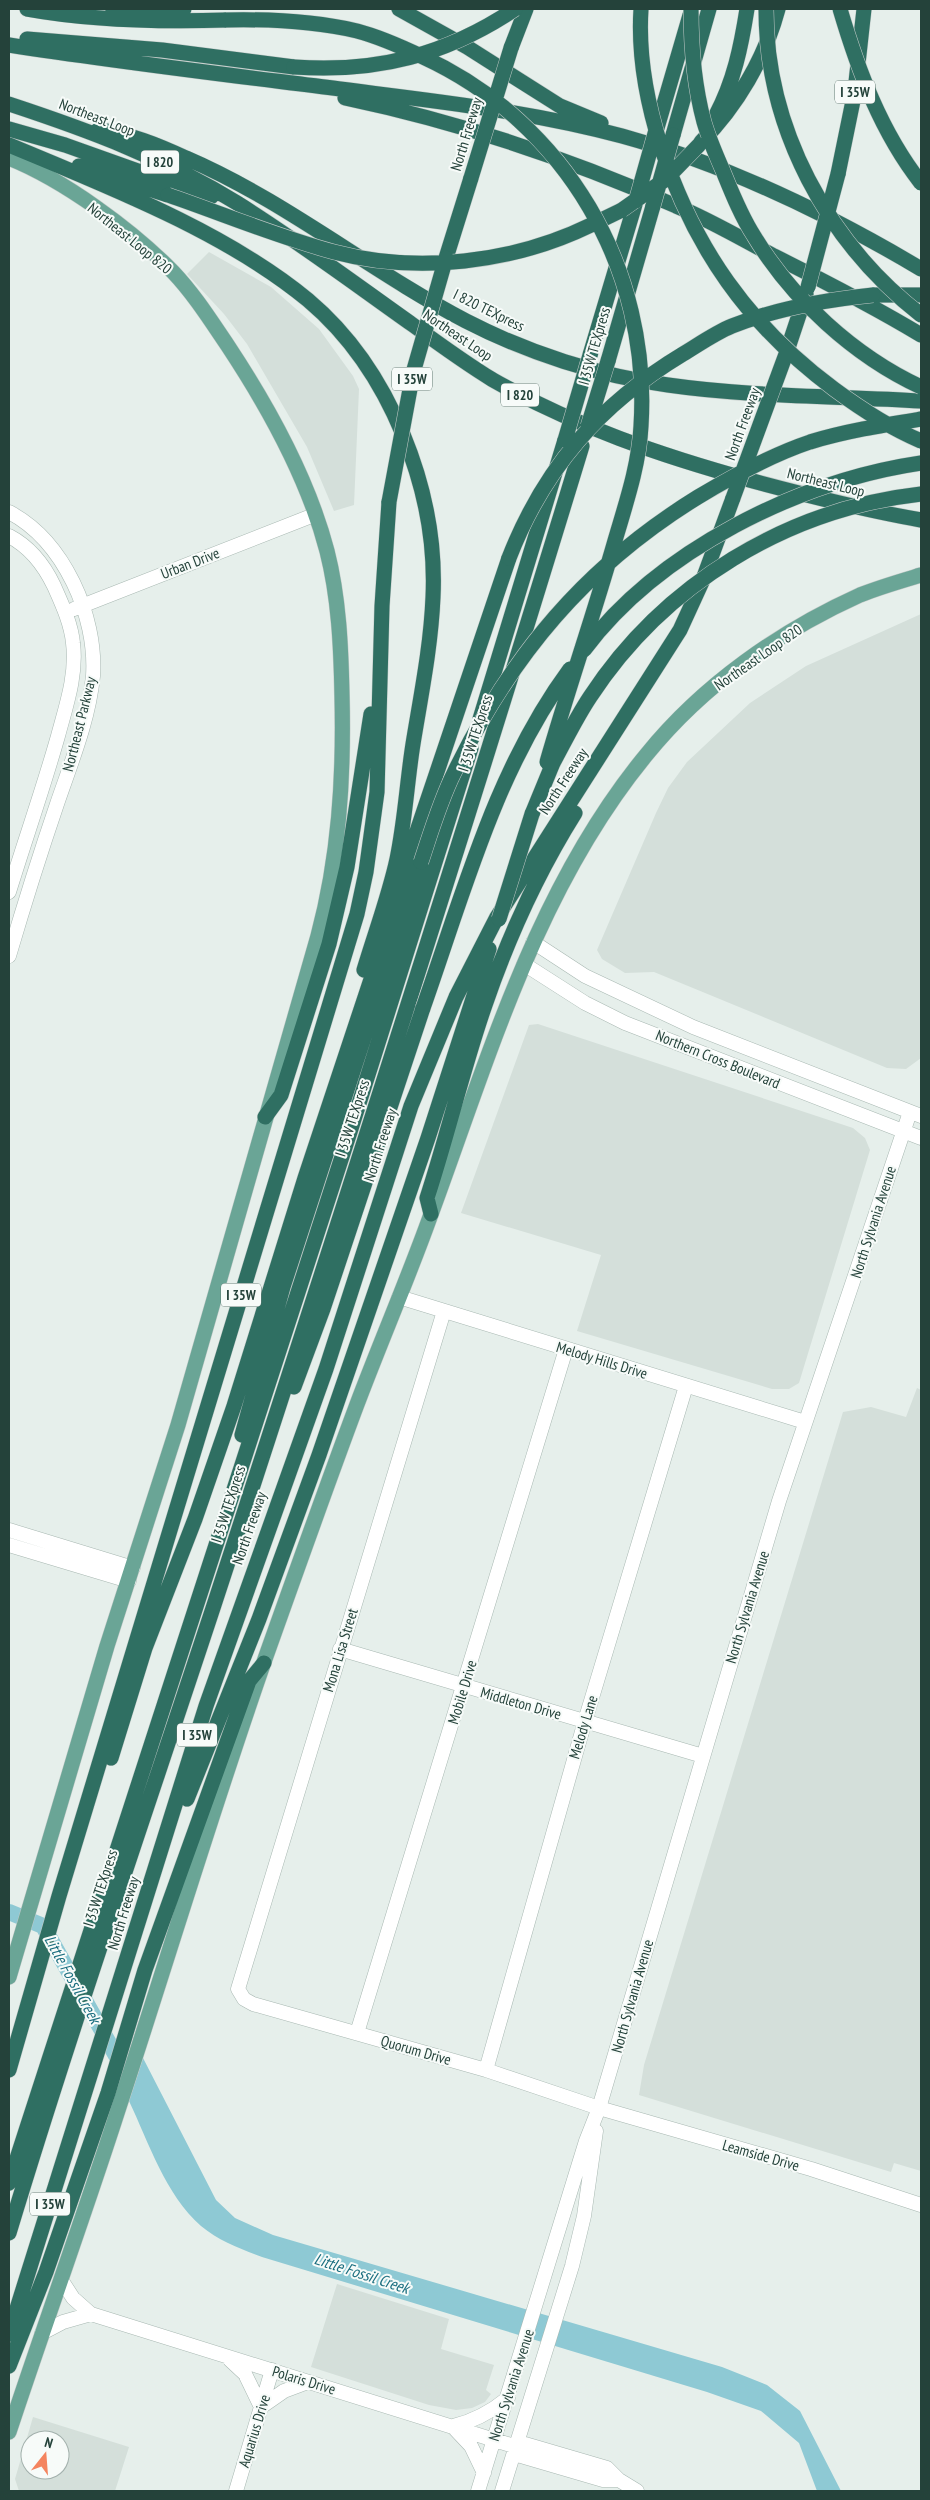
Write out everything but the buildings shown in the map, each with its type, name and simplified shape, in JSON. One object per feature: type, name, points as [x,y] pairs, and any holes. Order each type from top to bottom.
[{"type":"highway","points":[[27,9],[70,15],[143,21],[270,19],[313,22],[359,32],[442,65],[476,86],[519,119],[548,148],[573,180],[602,229],[616,261],[631,310],[640,356],[642,419],[638,457],[608,565],[532,814],[428,1138],[318,1455],[259,1619],[178,1823],[164,1839]]},
{"type":"highway","points":[[95,9],[184,9]]},
{"type":"highway","points":[[399,9],[467,47],[560,106],[644,143]]},
{"type":"highway","points":[[9,38],[162,50],[294,66],[358,67],[418,56],[463,39],[515,9]]},
{"type":"highway","name":"North Freeway","points":[[9,2070],[60,1892],[357,914],[366,872],[376,801],[382,606],[389,502],[413,373],[446,258],[511,48],[526,9]]},
{"type":"highway","points":[[641,9],[641,45],[647,93],[657,132],[684,208],[714,264],[744,305],[769,334],[804,367],[851,402],[921,441]]},
{"type":"highway","points":[[691,9],[694,70],[704,122],[732,192],[754,236],[791,287],[826,322],[886,368],[921,387]]},
{"type":"highway","name":"I 35W TEXpress","points":[[9,2183],[188,1629],[279,1355],[418,919],[565,440],[691,9]]},
{"type":"highway","name":"I 35W TEXpress","points":[[9,2232],[73,2028],[263,1451],[533,607],[608,361],[708,9]]},
{"type":"highway","points":[[699,144],[731,84],[741,48],[747,9]]},
{"type":"highway","points":[[766,9],[769,57],[778,104],[794,149],[809,180],[834,223],[854,250],[878,276],[921,315]]},
{"type":"highway","points":[[9,144],[168,195],[302,242],[347,255],[406,263],[462,261],[540,246],[590,226],[622,210],[666,179],[719,124],[737,100],[759,56],[778,9]]},
{"type":"highway","points":[[840,9],[853,52],[871,97],[891,138],[921,182]]},
{"type":"highway","name":"North Freeway","points":[[9,2334],[231,1631],[326,1369],[411,1106],[456,997],[479,952],[535,856],[680,630],[702,582],[786,354],[808,288],[838,174],[855,91],[864,9]]},
{"type":"highway","points":[[9,45],[499,110],[582,126],[644,143],[704,163],[783,195],[839,222],[921,269]]},
{"type":"highway","points":[[298,84],[320,93],[404,111],[498,138],[548,155],[677,206],[879,310],[921,335]]},
{"type":"highway","name":"Northeast Loop","points":[[9,104],[81,128],[183,173],[236,202],[472,367],[564,416],[639,446],[708,469],[821,500],[921,520]]},
{"type":"highway","name":"I 820 TEXpress","points":[[81,128],[118,132],[171,151],[221,173],[466,321],[521,346],[572,364],[634,379],[706,390],[921,401]]},
{"type":"highway","points":[[9,129],[65,145],[176,184],[227,204],[271,226]]},
{"type":"highway","points":[[9,144],[74,172],[208,236],[252,260],[310,302],[356,353],[375,380],[389,404],[418,475],[427,510],[432,554],[434,595],[430,637],[397,858],[338,1061],[336,1084]]},
{"type":"highway","points":[[60,1892],[74,1877],[146,1648],[195,1519],[234,1406],[336,1084],[386,934],[408,858],[522,524],[568,451],[602,414],[632,388],[665,365],[730,327],[774,312],[820,301],[873,294],[921,295]]},
{"type":"highway","points":[[188,1629],[186,1614],[244,1430],[283,1287],[421,862],[453,775],[498,695],[529,647],[558,612],[615,556],[647,531],[715,487],[788,450],[835,435],[921,419]]},
{"type":"highway","points":[[263,1451],[278,1427],[323,1309],[423,1008],[504,783],[542,710],[592,640],[624,607],[674,564],[729,529],[824,487],[870,473],[921,464]]},
{"type":"highway","points":[[532,814],[553,763],[590,697],[632,642],[685,592],[733,558],[808,522],[866,504],[921,494]]},
{"type":"highway","points":[[265,1118],[281,1095],[329,944],[347,867],[370,714],[380,694]]},
{"type":"highway","points":[[431,1214],[427,1198],[485,1004],[529,897],[578,808],[584,780]]},
{"type":"highway","points":[[9,2366],[46,2272],[108,2093],[145,1970],[249,1681],[264,1663]]},
{"type":"main road","name":"Northeast Loop 820","points":[[9,158],[55,183],[118,224],[174,273],[211,320],[243,368],[284,440],[314,514]]},
{"type":"main road","points":[[9,1977],[107,1646],[180,1417],[328,898],[340,812],[343,738],[339,627],[326,550],[314,514]]},
{"type":"main road","name":"Northeast Loop 820","points":[[533,942],[555,896],[591,833],[646,755],[675,722],[721,680],[761,651],[820,616],[865,593],[921,575]]},
{"type":"main road","points":[[9,2432],[42,2333],[62,2281],[118,2112],[160,1976],[264,1663],[357,1405],[533,942]]},
{"type":"street","name":"Northeast Parkway","points":[[9,512],[33,530],[67,568],[82,605],[90,636],[92,679],[73,756],[47,832],[9,956]]},
{"type":"street","name":"Urban Drive","points":[[66,612],[314,514]]},
{"type":"street","name":"Northeast Parkway","points":[[9,536],[29,550],[46,570],[66,612],[74,643],[70,694],[41,796],[28,828],[9,892]]},
{"type":"street","points":[[28,828],[47,832]]},
{"type":"street","name":"Northern Cross Boulevard","points":[[533,942],[585,976],[624,996],[737,1044],[916,1114]]},
{"type":"street","name":"Northern Cross Boulevard","points":[[524,964],[585,1003],[625,1022],[921,1138]]},
{"type":"street","points":[[728,1063],[737,1044]]},
{"type":"street","name":"North Sylvania Avenue","points":[[478,2491],[525,2345],[586,2141],[599,2108],[703,1756],[805,1422],[903,1131],[916,1114]]},
{"type":"street","name":"Melody Hills Drive","points":[[399,1297],[566,1350],[805,1422]]},
{"type":"street","name":"Mona Lisa Street","points":[[238,1989],[444,1311]]},
{"type":"street","name":"Mobile Drive","points":[[357,2033],[566,1350]]},
{"type":"street","name":"Melody Lane","points":[[486,2070],[585,1721],[686,1386]]},
{"type":"street","points":[[9,1530],[131,1575]]},
{"type":"street","points":[[9,1545],[131,1575]]},
{"type":"street","name":"Middleton Drive","points":[[340,1649],[703,1756]]},
{"type":"street","name":"Quorum Drive","points":[[238,1989],[244,1999],[254,2004],[486,2070],[599,2108]]},
{"type":"street","name":"North Sylvania Avenue","points":[[502,2491],[572,2266],[584,2216],[599,2108]]},
{"type":"street","name":"Leamside Drive","points":[[599,2108],[811,2169],[921,2205]]},
{"type":"street","points":[[549,2260],[572,2266]]},
{"type":"street","name":"Polaris Drive","points":[[62,2281],[73,2298],[91,2314],[517,2447],[525,2444],[607,2468],[619,2480],[637,2491]]},
{"type":"street","points":[[42,2333],[63,2322],[91,2314]]},
{"type":"street","points":[[228,2357],[245,2374],[261,2407],[284,2391],[308,2382]]},
{"type":"street","name":"Aquarius Drive","points":[[236,2491],[272,2370]]},
{"type":"street","points":[[452,2426],[472,2422],[492,2411],[508,2398]]},
{"type":"street","points":[[452,2426],[472,2446],[484,2473]]},
{"type":"shaded area","points":[[209,252],[271,287],[319,329],[353,376],[359,389],[354,505],[334,511],[307,447],[247,344],[224,314],[187,274]]},
{"type":"shaded area","points":[[921,614],[921,1058],[906,1069],[887,1068],[654,972],[625,973],[602,959],[597,950],[656,813],[668,788],[687,762],[750,703],[806,666]]},
{"type":"shaded area","points":[[538,1024],[853,1128],[865,1138],[870,1150],[799,1383],[789,1389],[772,1389],[577,1331],[601,1255],[461,1213],[529,1025]]},
{"type":"shaded area","points":[[917,1388],[921,1390],[921,2171],[894,2163],[891,2172],[639,2095],[644,2065],[843,1412],[871,1407],[906,1417]]},
{"type":"shaded area","points":[[337,2284],[449,2319],[441,2349],[494,2365],[486,2390],[491,2394],[485,2402],[472,2408],[456,2410],[429,2405],[311,2367]]},
{"type":"shaded area","points":[[33,2417],[129,2447],[115,2491],[19,2491],[15,2479],[20,2462],[20,2480],[70,2480],[70,2430],[29,2430]]},
{"type":"water","points":[[143,2058],[216,2200],[235,2218],[273,2235],[722,2367],[767,2385],[800,2411],[841,2491],[817,2491],[799,2443],[761,2411],[707,2392],[262,2257],[215,2236],[201,2226],[177,2199],[159,2167],[129,2101]]},
{"type":"waterway","name":"Little Fossil Creek","points":[[9,1912],[43,1926],[123,2068]]}]
